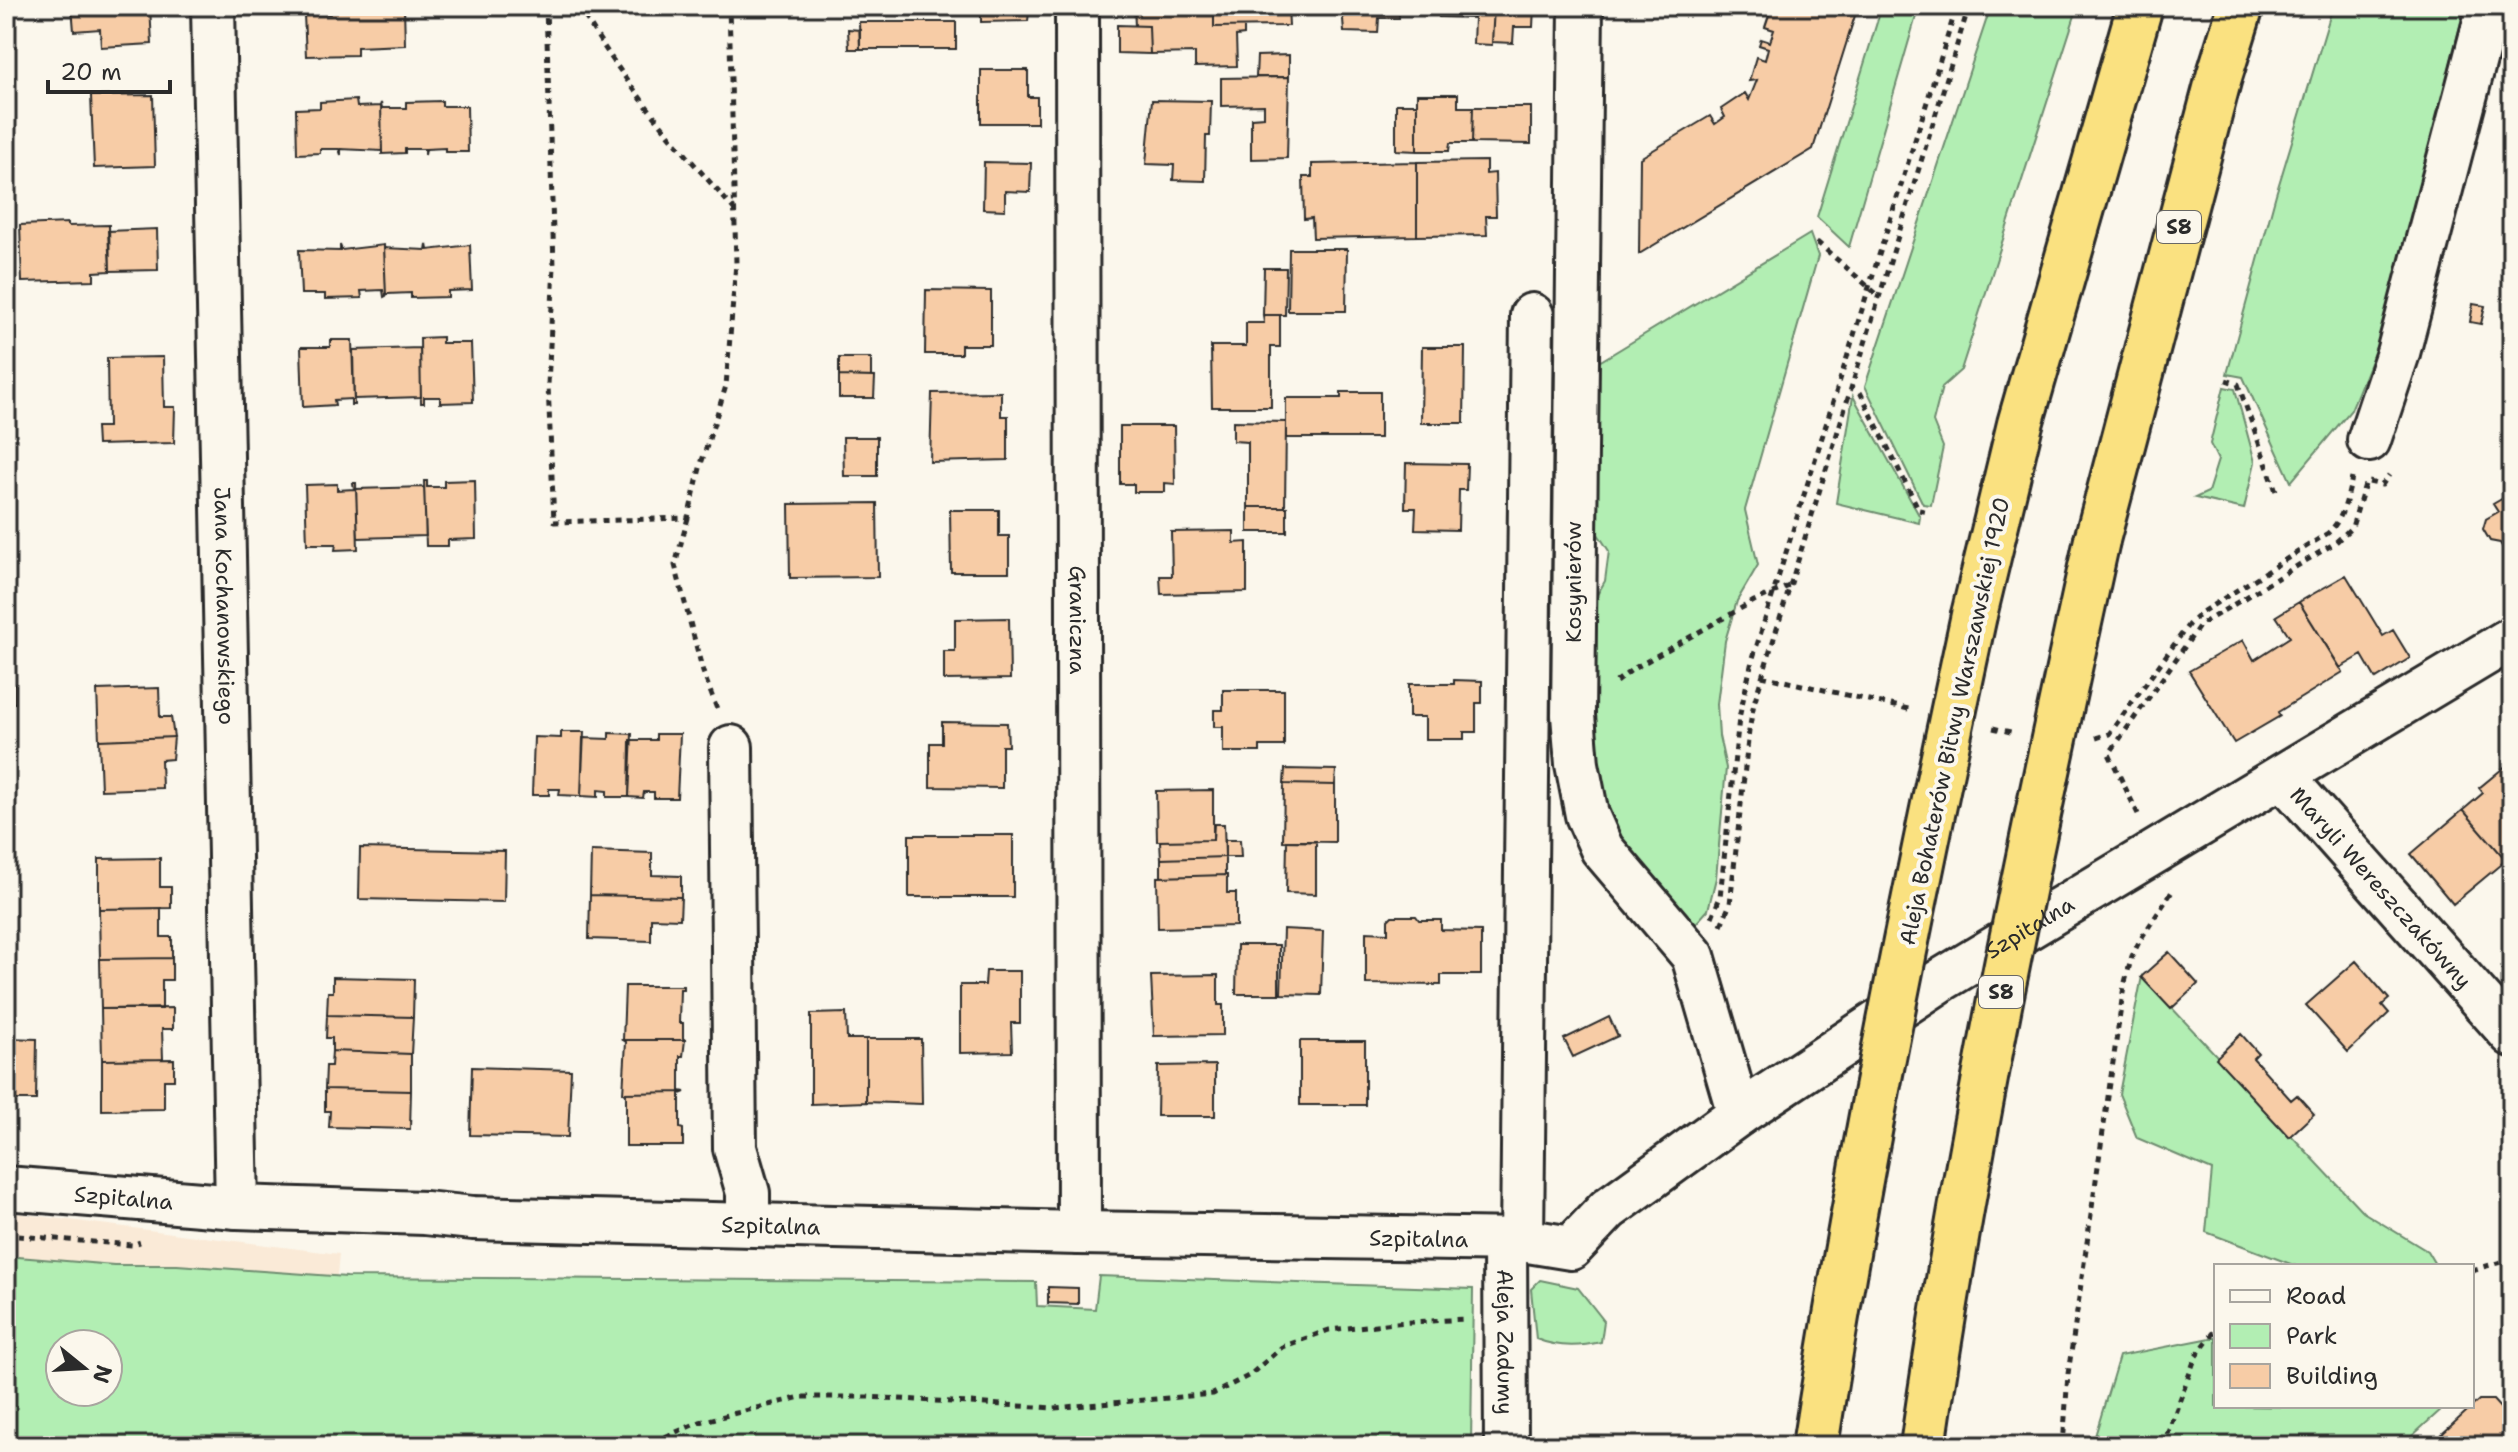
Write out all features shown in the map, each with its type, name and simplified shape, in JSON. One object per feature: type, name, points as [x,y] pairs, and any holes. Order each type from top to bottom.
[{"type":"highway","name":"Aleja Bohaterów Bitwy Warszawskiej 1920","points":[[1815,1446],[1844,1259],[1880,1066],[1974,615],[2020,424],[2140,6]]},
{"type":"highway","name":"S8","points":[[1923,1446],[1983,1080],[2097,540],[2219,77],[2241,6]]},
{"type":"street","name":"Jana Kochanowskiego","points":[[213,6],[237,1207]]},
{"type":"street","name":"Graniczna","points":[[1077,6],[1079,1233]]},
{"type":"street","name":"Kosynierów","points":[[1581,6],[1573,715],[1577,764],[1587,815],[1602,849],[1701,938],[1739,1114]]},
{"type":"street","points":[[2380,456],[2398,353],[2489,6]]},
{"type":"street","name":"Aleja Zadumy","points":[[1506,1446],[1505,1316],[1534,1242],[1532,315]]},
{"type":"street","name":"Szpitalna","points":[[6,1188],[237,1207],[425,1213],[473,1218],[1534,1242],[1608,1209],[1739,1114],[1943,979],[2512,638]]},
{"type":"street","points":[[731,747],[735,1148],[748,1193],[748,1223]]},
{"type":"street","name":"Maryli Wereszczakówny","points":[[2283,777],[2512,1035]]},
{"type":"path","points":[[546,6],[554,266],[548,385],[554,522],[688,518]]},
{"type":"path","points":[[579,6],[607,54],[632,88],[734,210]]},
{"type":"path","points":[[729,6],[736,263],[726,386],[701,464],[675,565],[703,672],[731,747]]},
{"type":"path","points":[[1957,6],[1742,701],[1720,897],[1701,938],[1711,938],[1730,904],[1750,720],[1969,6]]},
{"type":"path","points":[[1817,242],[1879,296]]},
{"type":"path","points":[[2226,380],[2238,384],[2276,491]]},
{"type":"path","points":[[1860,392],[1919,510],[1929,512]]},
{"type":"path","points":[[2063,1446],[2071,1345],[2124,986],[2132,956],[2172,896],[2175,882],[2130,802],[2109,754],[2200,625],[2335,543],[2352,527],[2366,481],[2380,456]]},
{"type":"path","points":[[2091,750],[2094,738],[2109,734],[2189,624],[2202,612],[2328,533],[2344,510],[2352,477],[2382,485],[2386,482],[2380,456]]},
{"type":"path","points":[[1573,715],[1633,669],[1774,591],[1790,586]]},
{"type":"path","points":[[2474,1269],[2512,1259]]},
{"type":"path","points":[[643,1446],[700,1422],[801,1397],[867,1397],[1054,1408],[1213,1394],[1250,1375],[1282,1347],[1329,1330],[1505,1316]]},
{"type":"path","points":[[2163,1446],[2196,1356],[2214,1333]]},
{"type":"shaded area","points":[[6,1212],[339,1254],[320,1446],[6,1446]]},
{"type":"green space","points":[[1882,6],[1919,6],[1849,247],[1817,217]]},
{"type":"green space","points":[[1991,6],[2078,6],[1961,370],[1942,387],[1933,422],[1943,447],[1931,505],[1923,504],[1865,386]]},
{"type":"green space","points":[[2333,6],[2465,6],[2383,331],[2351,410],[2291,482],[2243,377],[2227,374],[2276,194]]},
{"type":"green space","points":[[1810,234],[1818,256],[1745,510],[1758,565],[1737,601],[1725,641],[1717,704],[1719,736],[1726,768],[1716,878],[1708,910],[1690,930],[1608,818],[1593,759],[1593,602],[1605,581],[1609,551],[1598,534],[1599,362]]},
{"type":"green space","points":[[2224,387],[2235,389],[2255,462],[2244,509],[2195,498],[2208,492],[2218,460],[2210,444]]},
{"type":"green space","points":[[1853,396],[1920,517],[1919,523],[1836,503]]},
{"type":"green space","points":[[2142,976],[2363,1212],[2427,1251],[2435,1264],[2291,1264],[2206,1232],[2212,1170],[2137,1138],[2119,1094]]},
{"type":"green space","points":[[6,1256],[347,1277],[1036,1282],[1037,1306],[1095,1309],[1099,1276],[1473,1289],[1471,1446],[6,1446]]},
{"type":"green space","points":[[1540,1280],[1578,1288],[1604,1321],[1601,1342],[1568,1345],[1536,1339],[1531,1289]]},
{"type":"green space","points":[[2214,1337],[2214,1408],[2443,1408],[2401,1446],[2092,1446],[2119,1356]]},
{"type":"building","points":[[72,6],[150,6],[152,44],[101,47],[100,29],[74,31]]},
{"type":"building","points":[[330,6],[404,6],[405,45],[357,47],[357,55],[306,56],[304,15],[330,14]]},
{"type":"building","points":[[981,6],[1042,6],[1042,12],[1029,12],[1028,21],[981,22]]},
{"type":"building","points":[[1134,6],[1214,6],[1214,27],[1244,27],[1244,35],[1236,36],[1237,66],[1195,67],[1195,53],[1150,54],[1149,26],[1135,26]]},
{"type":"building","points":[[1214,6],[1288,6],[1289,26],[1214,27]]},
{"type":"building","points":[[1342,6],[1399,6],[1399,18],[1379,18],[1378,33],[1344,32]]},
{"type":"building","points":[[1440,6],[1494,6],[1492,45],[1473,44],[1474,18],[1439,17]]},
{"type":"building","points":[[1494,6],[1534,6],[1533,27],[1514,27],[1513,43],[1492,42]]},
{"type":"building","points":[[1772,6],[1858,6],[1813,149],[1639,254],[1640,158],[1710,116],[1715,124],[1725,117],[1721,109],[1745,93],[1749,100],[1757,80],[1749,81],[1756,57],[1765,60],[1768,48],[1759,45],[1761,39],[1770,42],[1774,30],[1765,27]]},
{"type":"building","points":[[859,22],[956,22],[956,49],[860,49]]},
{"type":"building","points":[[1117,25],[1149,26],[1150,54],[1117,53]]},
{"type":"building","points":[[848,29],[860,30],[860,49],[849,49]]},
{"type":"building","points":[[1289,55],[1289,77],[1256,77],[1257,56]]},
{"type":"building","points":[[981,70],[1028,70],[1028,97],[1037,97],[1037,123],[981,123]]},
{"type":"building","points":[[1289,77],[1287,158],[1251,159],[1251,118],[1264,117],[1264,105],[1221,106],[1221,78]]},
{"type":"building","points":[[1417,94],[1458,94],[1458,107],[1473,107],[1472,143],[1450,143],[1449,151],[1417,151]]},
{"type":"building","points":[[153,95],[155,166],[94,168],[91,96]]},
{"type":"building","points":[[356,100],[357,107],[380,106],[381,103],[382,151],[341,149],[341,155],[339,149],[320,149],[320,153],[297,154],[296,109],[320,108],[320,102]]},
{"type":"building","points":[[1152,100],[1211,101],[1205,181],[1173,180],[1174,165],[1146,164]]},
{"type":"building","points":[[442,101],[442,106],[467,106],[468,152],[445,152],[445,148],[426,149],[425,155],[425,149],[382,154],[381,103],[382,108],[406,108],[406,102]]},
{"type":"building","points":[[1396,104],[1417,104],[1417,151],[1396,150]]},
{"type":"building","points":[[1473,107],[1531,107],[1531,144],[1472,143]]},
{"type":"building","points":[[1486,161],[1486,174],[1495,173],[1496,216],[1486,216],[1487,235],[1417,236],[1417,162]]},
{"type":"building","points":[[984,162],[1031,163],[1030,192],[1005,191],[1005,210],[983,209]]},
{"type":"building","points":[[1417,162],[1417,236],[1313,238],[1312,218],[1304,219],[1303,177],[1312,177],[1312,164]]},
{"type":"building","points":[[68,223],[68,226],[109,225],[110,271],[94,272],[94,280],[22,282],[20,225]]},
{"type":"building","points":[[157,229],[158,270],[110,271],[108,231]]},
{"type":"building","points":[[427,244],[428,250],[470,245],[472,290],[448,291],[448,297],[411,298],[411,293],[386,296],[384,248],[426,250]]},
{"type":"building","points":[[340,245],[342,250],[384,245],[386,296],[383,290],[361,291],[362,298],[325,299],[325,294],[301,294],[299,250],[340,251]]},
{"type":"building","points":[[1289,249],[1347,249],[1346,311],[1288,311]]},
{"type":"building","points":[[1264,268],[1286,268],[1285,315],[1263,315]]},
{"type":"building","points":[[926,290],[991,291],[991,345],[961,345],[961,354],[925,354]]},
{"type":"building","points":[[2473,304],[2485,306],[2481,324],[2470,322]]},
{"type":"building","points":[[1263,315],[1280,315],[1280,347],[1271,347],[1271,407],[1212,407],[1211,346],[1246,346],[1246,323],[1264,323]]},
{"type":"building","points":[[442,337],[442,343],[471,343],[473,402],[440,403],[440,397],[424,397],[424,403],[421,403],[420,338]]},
{"type":"building","points":[[330,340],[352,340],[354,405],[351,405],[351,399],[334,400],[335,405],[303,407],[301,347],[330,347]]},
{"type":"building","points":[[1422,347],[1465,347],[1464,423],[1421,423]]},
{"type":"building","points":[[420,348],[421,397],[354,399],[353,350]]},
{"type":"building","points":[[163,357],[164,407],[175,407],[174,443],[97,445],[96,427],[108,427],[107,358]]},
{"type":"building","points":[[839,358],[871,358],[871,377],[839,376]]},
{"type":"building","points":[[839,376],[875,377],[874,398],[839,398]]},
{"type":"building","points":[[1001,392],[1001,416],[1008,416],[1008,460],[930,462],[932,393]]},
{"type":"building","points":[[1341,392],[1380,392],[1380,438],[1286,438],[1286,398],[1341,398]]},
{"type":"building","points":[[1233,421],[1286,422],[1285,507],[1248,507],[1248,442],[1233,441]]},
{"type":"building","points":[[1120,426],[1174,426],[1175,484],[1165,483],[1165,492],[1134,492],[1134,484],[1120,484]]},
{"type":"building","points":[[843,437],[877,437],[877,476],[844,476]]},
{"type":"building","points":[[1406,463],[1467,464],[1466,490],[1459,490],[1458,530],[1415,529],[1416,508],[1405,508]]},
{"type":"building","points":[[475,480],[476,539],[448,540],[448,546],[426,546],[424,481],[427,481],[427,487],[444,487],[444,481]]},
{"type":"building","points":[[353,483],[356,483],[358,549],[335,550],[336,544],[307,544],[305,485],[337,484],[337,490],[354,489]]},
{"type":"building","points":[[424,487],[426,536],[358,538],[356,489]]},
{"type":"building","points":[[2512,493],[2512,563],[2500,543],[2490,541],[2483,529],[2486,519],[2498,512],[2493,504]]},
{"type":"building","points":[[877,503],[878,577],[790,578],[789,504]]},
{"type":"building","points":[[1248,507],[1287,507],[1287,532],[1248,532]]},
{"type":"building","points":[[950,510],[999,510],[999,536],[1009,536],[1009,572],[951,572]]},
{"type":"building","points":[[1234,531],[1234,543],[1247,542],[1247,592],[1161,594],[1160,576],[1172,576],[1171,532]]},
{"type":"building","points":[[2346,575],[2383,636],[2393,630],[2410,658],[2376,679],[2362,655],[2340,668],[2299,602]]},
{"type":"building","points":[[2299,602],[2343,672],[2278,712],[2280,716],[2234,743],[2189,671],[2243,640],[2254,660],[2290,637],[2276,616]]},
{"type":"building","points":[[1009,618],[1010,679],[944,680],[944,651],[955,651],[955,619]]},
{"type":"building","points":[[1454,680],[1482,681],[1482,703],[1476,703],[1476,732],[1464,732],[1464,739],[1425,739],[1425,717],[1409,717],[1409,684],[1454,684]]},
{"type":"building","points":[[6,684],[15,684],[15,703],[6,703]]},
{"type":"building","points":[[159,688],[160,717],[171,717],[174,737],[99,740],[97,690]]},
{"type":"building","points":[[1223,690],[1284,690],[1284,746],[1260,746],[1260,752],[1223,752],[1223,727],[1214,727],[1214,710],[1223,710]]},
{"type":"building","points":[[942,722],[1007,723],[1008,746],[1002,746],[1002,788],[930,787],[930,743],[942,743]]},
{"type":"building","points":[[561,732],[584,732],[581,796],[559,795],[560,789],[549,789],[549,795],[532,795],[534,737],[561,738]]},
{"type":"building","points":[[609,733],[632,734],[629,797],[607,797],[607,791],[598,790],[598,797],[581,796],[583,738],[609,739]]},
{"type":"building","points":[[656,734],[680,734],[677,798],[654,798],[654,792],[644,792],[643,798],[629,797],[630,740],[656,740]]},
{"type":"building","points":[[174,737],[172,759],[161,760],[162,788],[101,790],[99,740]]},
{"type":"building","points":[[2508,764],[2512,768],[2512,855],[2506,860],[2463,810],[2483,793],[2479,788]]},
{"type":"building","points":[[1285,769],[1336,770],[1335,785],[1284,784]]},
{"type":"building","points":[[1284,784],[1335,785],[1335,842],[1283,841]]},
{"type":"building","points":[[1213,790],[1213,840],[1157,841],[1156,791]]},
{"type":"building","points":[[2463,810],[2506,860],[2453,904],[2411,854]]},
{"type":"building","points":[[1214,824],[1224,824],[1225,857],[1161,859],[1160,841],[1213,840]]},
{"type":"building","points":[[909,835],[1013,835],[1013,897],[909,897]]},
{"type":"building","points":[[1225,840],[1240,840],[1241,857],[1225,857]]},
{"type":"building","points":[[1287,841],[1316,841],[1316,894],[1286,893]]},
{"type":"building","points":[[360,848],[505,851],[504,902],[359,899]]},
{"type":"building","points":[[591,851],[652,853],[652,875],[681,876],[681,897],[590,895]]},
{"type":"building","points":[[1225,857],[1225,875],[1161,877],[1161,859]]},
{"type":"building","points":[[160,858],[160,887],[171,887],[171,908],[99,909],[99,859]]},
{"type":"building","points":[[1227,875],[1227,893],[1236,893],[1236,926],[1158,928],[1157,877]]},
{"type":"building","points":[[590,895],[681,897],[680,919],[651,918],[651,941],[589,939]]},
{"type":"building","points":[[161,908],[161,937],[172,937],[172,958],[100,959],[99,909]]},
{"type":"building","points":[[1392,916],[1441,920],[1441,930],[1481,931],[1481,975],[1441,975],[1441,985],[1366,984],[1366,932],[1388,933],[1388,920]]},
{"type":"building","points":[[1283,929],[1323,931],[1321,995],[1281,994]]},
{"type":"building","points":[[1237,945],[1279,945],[1279,994],[1236,994]]},
{"type":"building","points":[[2169,952],[2198,984],[2171,1009],[2141,977]]},
{"type":"building","points":[[172,958],[172,980],[162,980],[162,1009],[101,1009],[100,959]]},
{"type":"building","points":[[2356,961],[2389,999],[2382,1005],[2389,1013],[2348,1052],[2306,1005]]},
{"type":"building","points":[[986,971],[1020,971],[1020,1023],[1011,1023],[1012,1052],[960,1053],[960,985],[985,985]]},
{"type":"building","points":[[1218,975],[1218,1005],[1223,1005],[1223,1035],[1154,1036],[1151,976]]},
{"type":"building","points":[[333,977],[414,979],[413,1017],[327,1015],[328,992],[333,992]]},
{"type":"building","points":[[625,986],[683,986],[680,989],[679,1023],[683,1023],[685,1040],[623,1040]]},
{"type":"building","points":[[173,1008],[173,1029],[162,1029],[163,1059],[102,1060],[101,1009]]},
{"type":"building","points":[[846,1013],[847,1039],[866,1039],[866,1102],[811,1104],[811,1014]]},
{"type":"building","points":[[327,1015],[413,1017],[411,1054],[332,1051],[332,1038],[326,1038]]},
{"type":"building","points":[[1609,1017],[1618,1036],[1573,1057],[1564,1039]]},
{"type":"building","points":[[2241,1034],[2258,1053],[2253,1058],[2291,1100],[2297,1095],[2314,1114],[2289,1137],[2216,1058]]},
{"type":"building","points":[[6,1038],[37,1039],[36,1100],[8,1100],[8,1111]]},
{"type":"building","points":[[866,1039],[921,1039],[922,1104],[866,1102]]},
{"type":"building","points":[[623,1040],[685,1040],[683,1056],[680,1056],[680,1091],[685,1092],[623,1093],[626,1042]]},
{"type":"building","points":[[1300,1041],[1365,1041],[1365,1105],[1300,1105]]},
{"type":"building","points":[[332,1051],[411,1054],[411,1091],[325,1089],[326,1066],[331,1066]]},
{"type":"building","points":[[174,1059],[174,1080],[164,1080],[164,1109],[102,1110],[102,1060]]},
{"type":"building","points":[[1215,1065],[1215,1116],[1157,1116],[1158,1066]]},
{"type":"building","points":[[472,1067],[571,1070],[568,1137],[470,1135]]},
{"type":"building","points":[[325,1089],[411,1091],[410,1129],[329,1127],[330,1111],[325,1111]]},
{"type":"building","points":[[685,1092],[680,1094],[683,1146],[626,1146],[626,1094],[623,1093]]},
{"type":"building","points":[[1048,1287],[1078,1288],[1078,1304],[1048,1303]]},
{"type":"building","points":[[2479,1400],[2493,1400],[2512,1421],[2512,1446],[2453,1446],[2442,1434],[2474,1408]]}]
